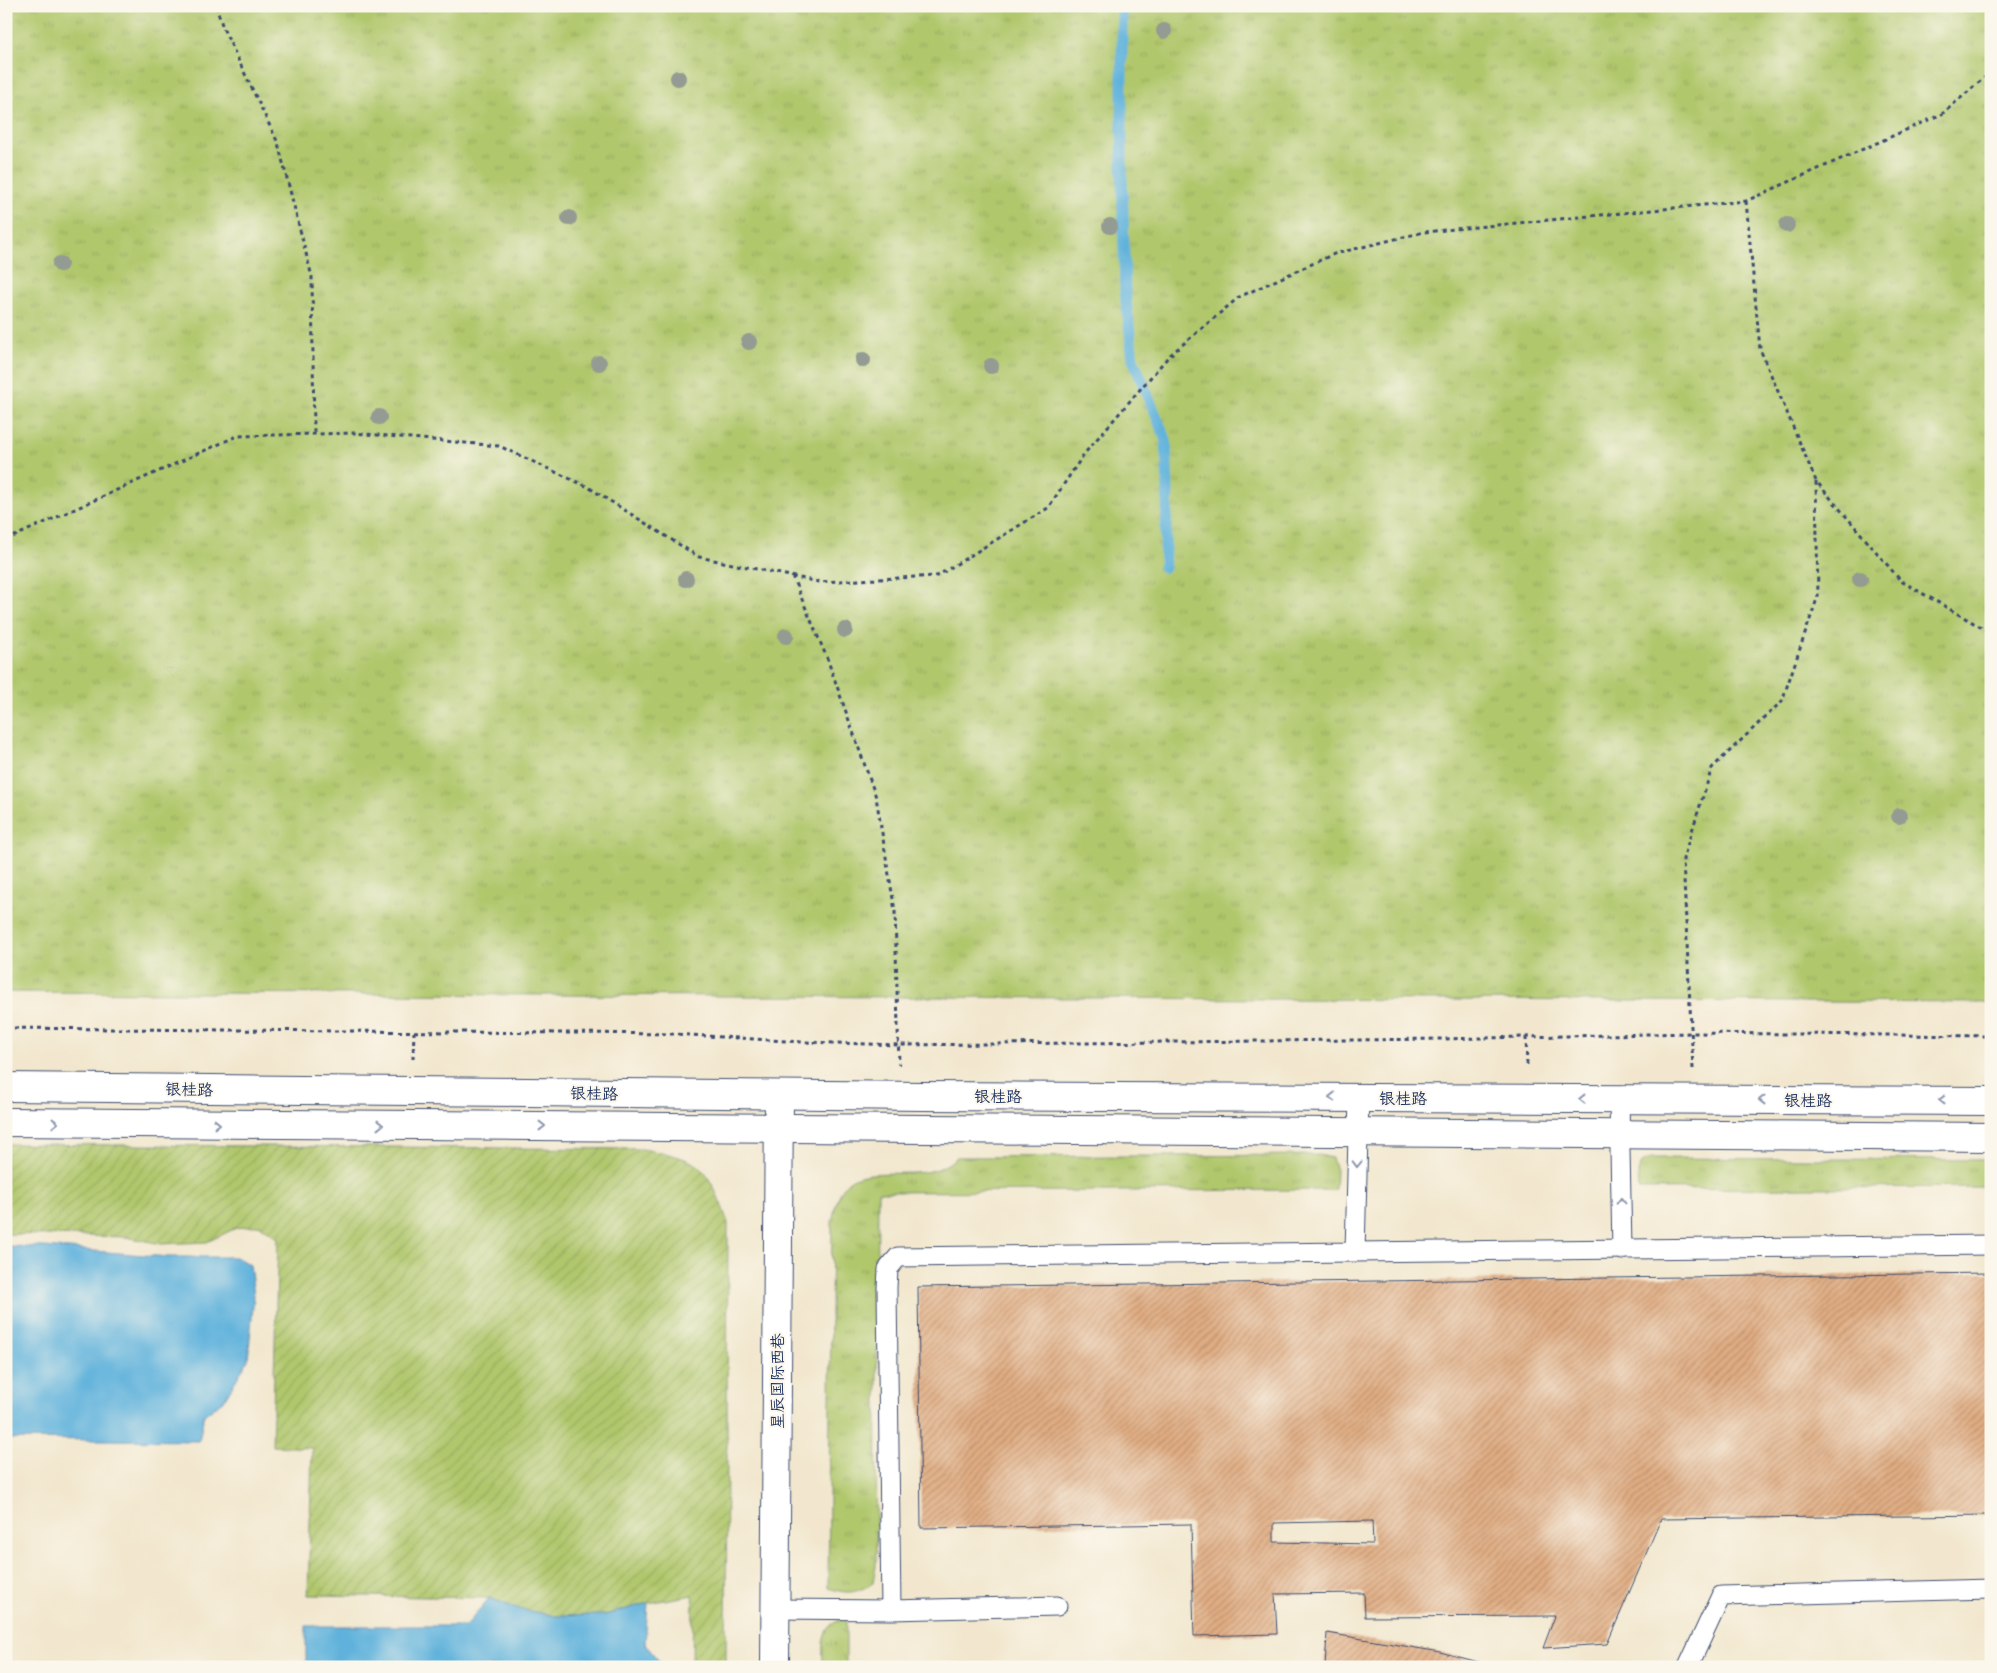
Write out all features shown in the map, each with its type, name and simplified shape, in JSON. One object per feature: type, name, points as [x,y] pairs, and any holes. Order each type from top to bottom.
[{"type":"street","name":"银桂路","points":[[6,1087],[900,1096],[1991,1101]]},
{"type":"street","name":"星辰国际西巷","points":[[775,1667],[779,1095]]},
{"type":"street","name":"银桂路","points":[[6,1122],[1991,1138]]},
{"type":"lane","points":[[1355,1252],[1359,1098]]},
{"type":"lane","points":[[1620,1098],[1622,1250]]},
{"type":"lane","points":[[891,1610],[887,1288],[888,1269],[898,1257],[1991,1245]]},
{"type":"lane","points":[[1688,1667],[1721,1596],[1991,1589]]},
{"type":"lane","points":[[775,1609],[891,1610],[1057,1606]]},
{"type":"path","points":[[216,6],[223,28],[278,143],[312,276],[314,434]]},
{"type":"path","points":[[6,540],[237,436],[355,433],[499,446],[588,487],[700,557],[819,582],[937,576],[1048,508],[1084,454],[1169,356],[1239,297],[1334,254],[1424,232],[1746,201],[1942,114],[1991,72]]},
{"type":"path","points":[[1746,201],[1760,350],[1816,481],[1901,581],[1991,633]]},
{"type":"path","points":[[1694,1099],[1683,859],[1712,768],[1782,702],[1818,596],[1816,481]]},
{"type":"path","points":[[792,576],[827,658],[876,797],[896,911],[900,1096]]},
{"type":"path","points":[[6,1028],[676,1034],[802,1042],[898,1045],[1441,1039],[1691,1033],[1991,1036]]},
{"type":"green space","points":[[6,6],[1991,6],[1991,1003],[6,992]]},
{"type":"green space","points":[[6,1144],[642,1149],[682,1158],[700,1167],[715,1190],[728,1223],[726,1667],[692,1667],[693,1595],[648,1603],[605,1615],[555,1616],[519,1609],[489,1598],[308,1595],[312,1448],[272,1446],[278,1238],[260,1225],[236,1228],[207,1242],[161,1244],[126,1237],[6,1234]]},
{"type":"green space","points":[[1320,1155],[1332,1158],[1336,1170],[1335,1190],[878,1192],[876,1566],[873,1583],[861,1589],[846,1592],[828,1588],[832,1221],[839,1195],[848,1182],[868,1174],[934,1170],[946,1165],[957,1157]]},
{"type":"green space","points":[[1652,1158],[1991,1160],[1991,1187],[1639,1189],[1638,1172],[1642,1163]]},
{"type":"green space","points":[[846,1618],[846,1667],[823,1667],[824,1636],[831,1625]]},
{"type":"water","points":[[6,1246],[44,1247],[169,1257],[236,1257],[250,1265],[254,1295],[248,1360],[224,1400],[204,1415],[199,1441],[6,1439]]},
{"type":"water","points":[[489,1598],[519,1609],[555,1616],[605,1615],[648,1603],[645,1644],[664,1667],[306,1667],[306,1626],[466,1626]]},
{"type":"building","points":[[1991,1273],[1991,1515],[1661,1519],[1607,1644],[1543,1648],[1555,1616],[1365,1617],[1364,1593],[1275,1594],[1277,1634],[1194,1636],[1191,1524],[921,1528],[918,1287]],"holes":[[[1372,1521],[1373,1544],[1274,1542],[1274,1523]]]},
{"type":"building","points":[[1327,1633],[1440,1652],[1498,1667],[1325,1667]]},
{"type":"waterway","points":[[1122,6],[1122,173],[1125,292],[1133,359],[1166,440],[1168,491],[1164,568]]}]
